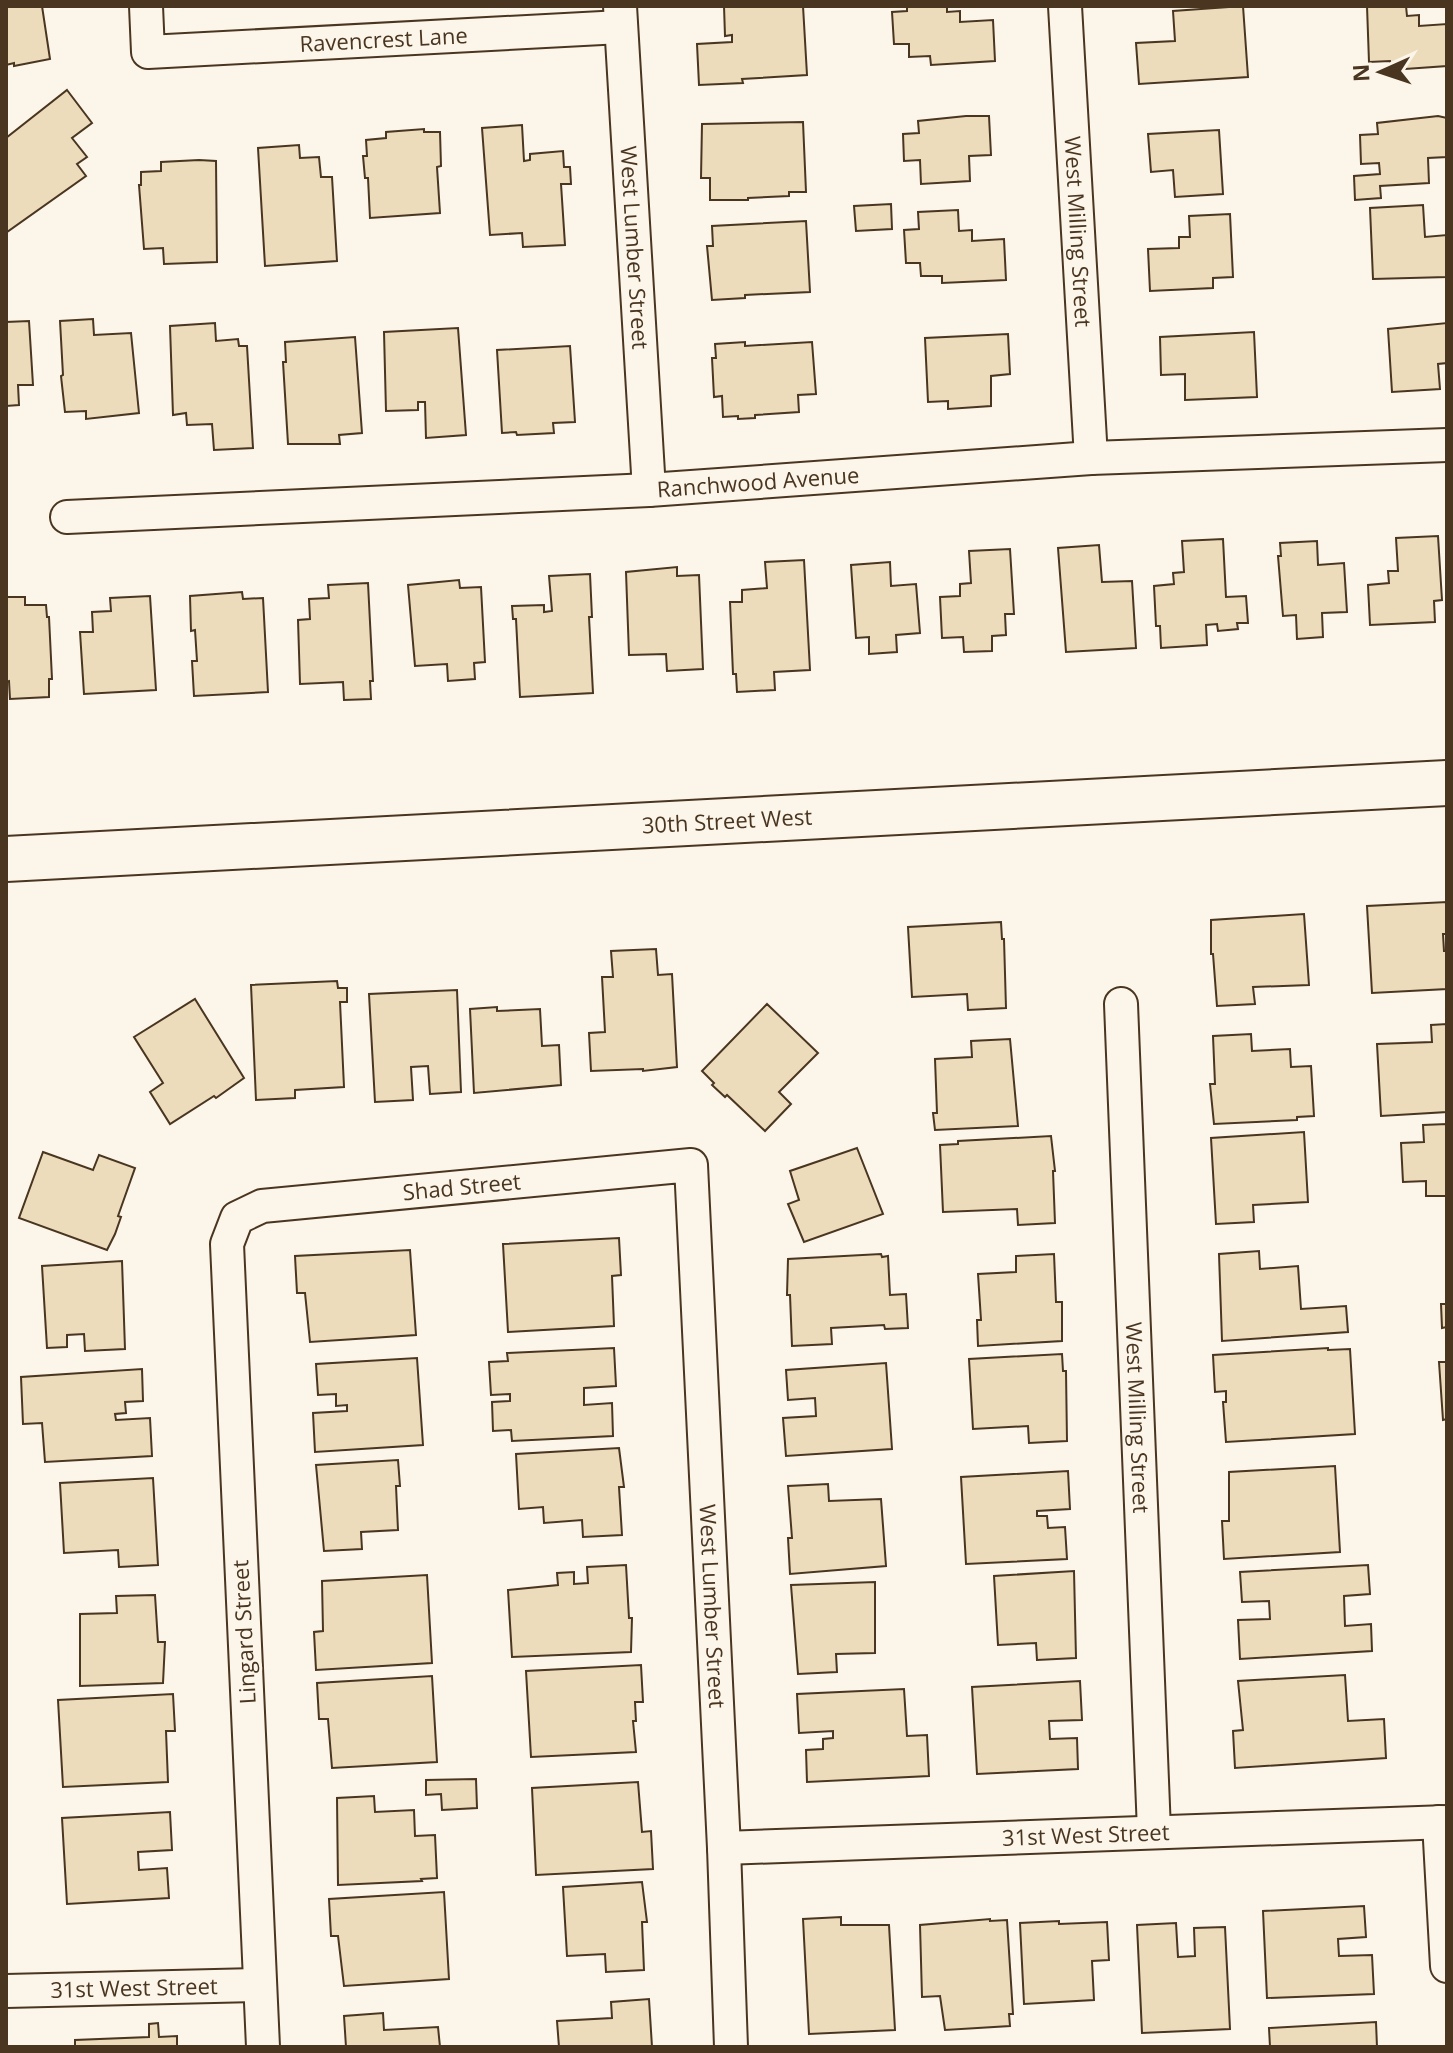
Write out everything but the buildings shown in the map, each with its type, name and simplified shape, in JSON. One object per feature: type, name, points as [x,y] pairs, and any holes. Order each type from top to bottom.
[{"type":"main road","name":"30th Street West","points":[[6,859],[1447,783]]},
{"type":"street","name":"Ravencrest Lane","points":[[146,6],[148,52],[620,16]]},
{"type":"street","name":"West Milling Street","points":[[1065,6],[1091,458]]},
{"type":"street","name":"West Lumber Street","points":[[620,16],[649,490]]},
{"type":"street","name":"Ranchwood Avenue","points":[[67,517],[649,490],[1091,458],[1447,445]]},
{"type":"street","name":"West Milling Street","points":[[1121,1004],[1154,1831]]},
{"type":"street","name":"West Lumber Street","points":[[691,1165],[731,2047]]},
{"type":"street","name":"Shad Street","points":[[237,1218],[262,1206],[691,1165]]},
{"type":"street","name":"Lingard Street","points":[[237,1218],[227,1244],[263,2047]]},
{"type":"street","name":"31st West Street","points":[[724,1848],[1443,1822]]},
{"type":"street","points":[[1443,1822],[1447,1966]]},
{"type":"street","name":"31st West Street","points":[[6,1991],[260,1985]]}]
